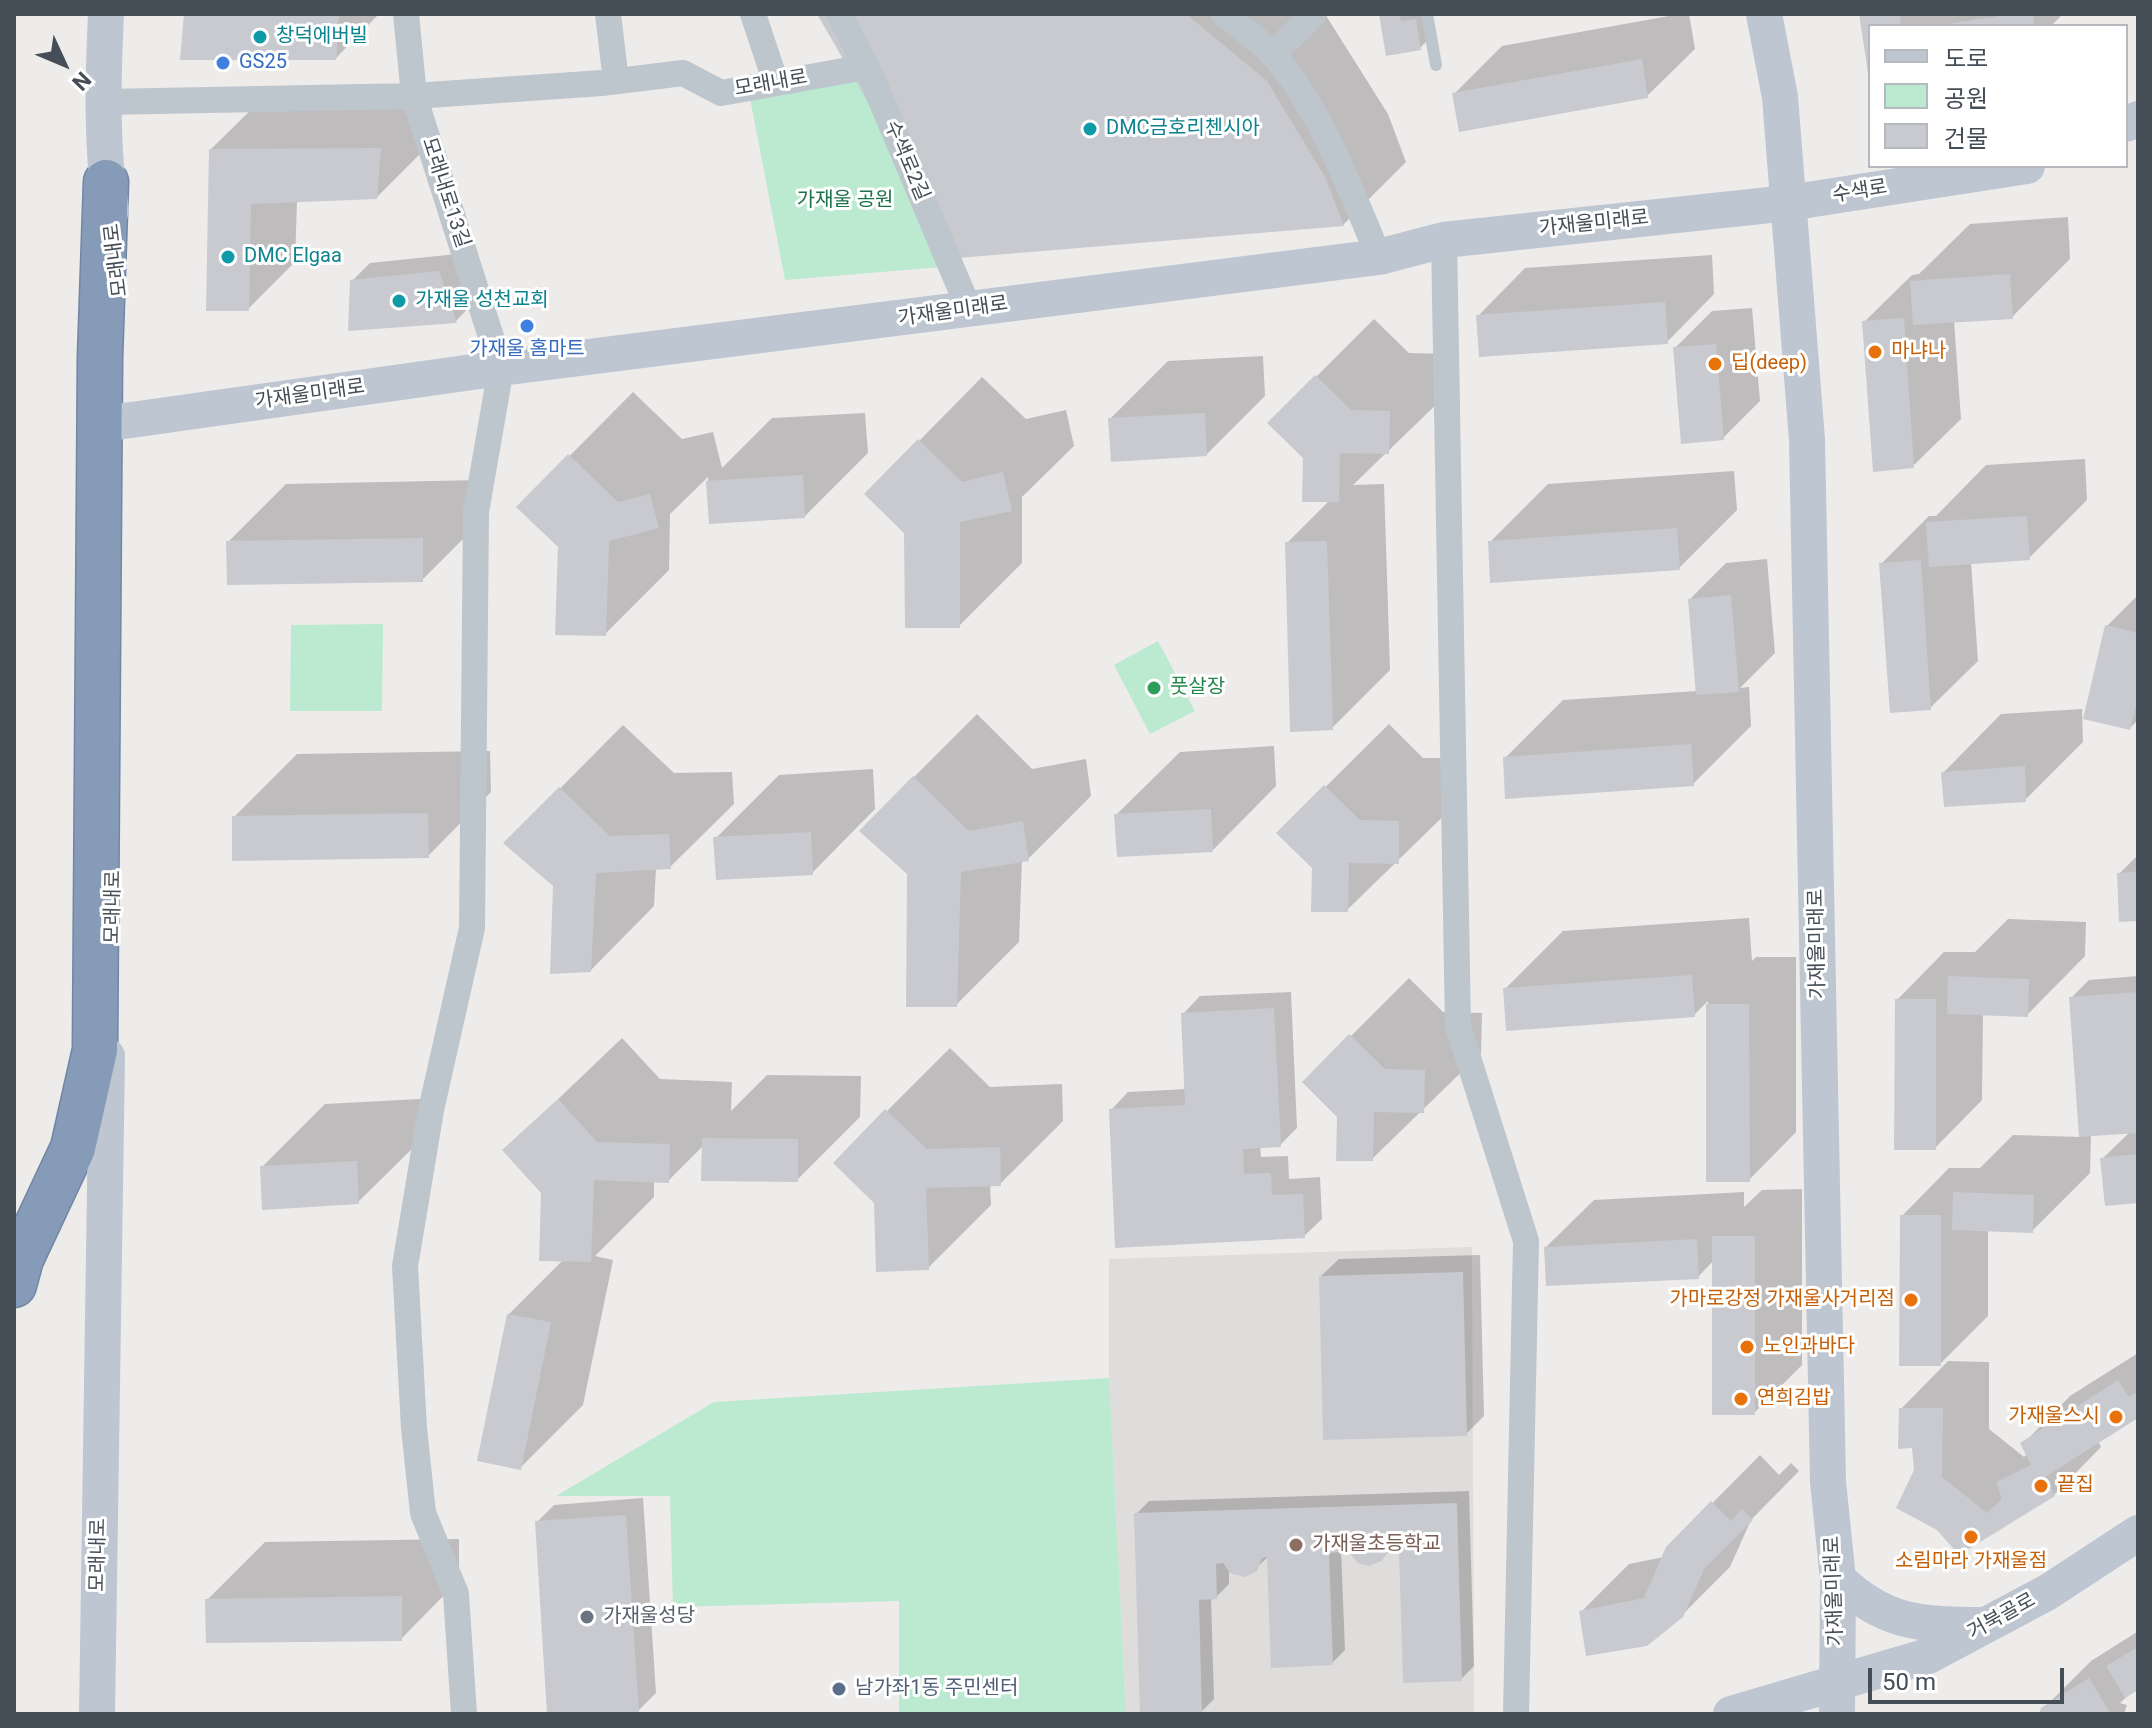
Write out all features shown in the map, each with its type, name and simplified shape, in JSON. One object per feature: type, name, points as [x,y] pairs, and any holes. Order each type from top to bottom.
[{"type":"highway","points":[[14,1285],[21,1259],[73,1148],[95,1050],[100,357],[106,182]]},
{"type":"main road","points":[[97,14],[104,85]]},
{"type":"main road","name":"모래내로","points":[[97,1714],[106,1072],[115,942],[117,422],[124,289],[106,182],[106,14]]},
{"type":"main road","points":[[104,85],[113,14]]},
{"type":"main road","name":"가재울미래로","points":[[1764,14],[1780,97],[1807,440],[1828,1482],[1838,1579],[1838,1699]]},
{"type":"main road","name":"수색로","points":[[1788,203],[2014,168]]},
{"type":"main road","name":"가재울미래로","points":[[117,422],[501,368],[805,332],[1379,257],[1444,240],[1788,203]]},
{"type":"main road","name":"거북골로","points":[[1731,1714],[1838,1699],[1989,1625],[2087,1568],[2138,1533]]},
{"type":"main road","points":[[1838,1579],[1876,1609],[1914,1623],[1989,1625]]},
{"type":"street","name":"모래내로13길","points":[[406,14],[414,96],[501,368]]},
{"type":"street","points":[[608,14],[616,81]]},
{"type":"street","points":[[753,14],[776,83]]},
{"type":"street","name":"수색로2길","points":[[839,14],[866,67],[969,309]]},
{"type":"street","points":[[1224,14],[1272,55],[1306,101],[1379,257]]},
{"type":"street","points":[[1272,55],[1314,14]]},
{"type":"street","name":"모래내로","points":[[104,85],[414,96],[683,73],[721,93],[866,67]]},
{"type":"street","points":[[1444,240],[1458,1026],[1526,1241],[1516,1714]]},
{"type":"street","points":[[464,1714],[456,1594],[423,1513],[414,1428],[405,1266],[431,1110],[472,928],[476,512],[501,368]]},
{"type":"lane","points":[[1427,14],[1436,65]]},
{"type":"shaded area","name":"가재울초등학교","points":[[1472,1247],[1474,1713],[1126,1714],[1109,1378],[1109,1259]]},
{"type":"green space","name":"가재울 공원","points":[[870,74],[954,266],[785,280],[748,88]]},
{"type":"green space","points":[[383,624],[382,711],[290,711],[291,625]]},
{"type":"green space","name":"풋살장","points":[[1158,641],[1195,711],[1150,734],[1114,665]]},
{"type":"green space","points":[[1109,1378],[1126,1714],[899,1714],[899,1601],[673,1607],[670,1496],[556,1496],[714,1402]]},
{"type":"building","name":"창덕에버빌","points":[[184,14],[339,14],[336,60],[180,60]]},
{"type":"building","name":"DMC금호리첸시아","points":[[817,14],[1186,14],[1267,81],[1325,177],[1344,226],[958,258]]},
{"type":"building","points":[[1379,14],[1400,14],[1401,21],[1416,19],[1421,50],[1386,56]]},
{"type":"building","points":[[1859,14],[1900,14],[1901,24],[1868,24],[1868,73]]},
{"type":"building","points":[[2033,14],[2034,24],[1947,24]]},
{"type":"building","points":[[1642,59],[1648,98],[1459,132],[1452,93]]},
{"type":"building","name":"DMC Elgaa","points":[[381,148],[377,199],[251,204],[249,311],[206,311],[209,149]]},
{"type":"building","name":"가재울 성천교회","points":[[439,271],[457,323],[348,331],[350,280]]},
{"type":"building","points":[[2010,274],[2013,319],[1913,325],[1910,281]]},
{"type":"building","points":[[1665,302],[1668,344],[1479,357],[1476,315]]},
{"type":"building","points":[[1904,318],[1914,468],[1873,472],[1862,321]]},
{"type":"building","points":[[1716,344],[1724,440],[1681,444],[1673,347]]},
{"type":"building","points":[[1315,375],[1351,410],[1390,411],[1389,454],[1340,453],[1339,502],[1302,502],[1303,458],[1267,423]]},
{"type":"building","points":[[1205,413],[1207,456],[1111,462],[1108,418]]},
{"type":"building","points":[[918,439],[962,482],[1003,472],[1012,511],[960,522],[960,628],[905,628],[904,533],[864,494]]},
{"type":"building","points":[[568,454],[618,502],[650,494],[659,528],[609,541],[606,636],[555,635],[558,547],[516,507]]},
{"type":"building","points":[[803,475],[805,518],[709,524],[706,481]]},
{"type":"building","points":[[2027,516],[2030,560],[1929,567],[1926,522]]},
{"type":"building","points":[[1677,528],[1680,570],[1490,583],[1488,541]]},
{"type":"building","points":[[423,538],[423,582],[227,585],[226,541]]},
{"type":"building","points":[[1327,541],[1333,730],[1290,732],[1285,542]]},
{"type":"building","points":[[1921,560],[1931,710],[1890,713],[1879,563]]},
{"type":"building","points":[[1731,595],[1739,692],[1696,695],[1688,599]]},
{"type":"building","points":[[2105,625],[2138,633],[2138,697],[2130,730],[2083,719]]},
{"type":"building","points":[[1691,744],[1694,786],[1505,799],[1503,757]]},
{"type":"building","points":[[2025,766],[2026,802],[1944,807],[1941,772]]},
{"type":"building","points":[[913,776],[969,831],[1023,821],[1029,861],[961,872],[957,1007],[906,1007],[907,874],[859,831]]},
{"type":"building","points":[[1324,785],[1360,820],[1399,821],[1399,864],[1349,863],[1348,912],[1311,912],[1312,868],[1276,833]]},
{"type":"building","points":[[559,787],[610,836],[669,834],[671,869],[596,873],[591,972],[550,974],[553,886],[503,843]]},
{"type":"building","points":[[1211,809],[1213,852],[1117,857],[1114,814]]},
{"type":"building","points":[[428,813],[429,858],[232,861],[232,816]]},
{"type":"building","points":[[811,832],[813,875],[716,880],[713,837]]},
{"type":"building","points":[[2138,872],[2138,921],[2119,922],[2117,873]]},
{"type":"building","points":[[1692,975],[1695,1017],[1506,1031],[1503,988]]},
{"type":"building","points":[[1948,976],[2029,979],[2028,1017],[1947,1014]]},
{"type":"building","points":[[2138,992],[2138,1133],[2079,1137],[2069,997]]},
{"type":"building","points":[[1895,999],[1936,999],[1936,1150],[1894,1150]]},
{"type":"building","points":[[1706,1004],[1749,1004],[1750,1182],[1706,1182]]},
{"type":"building","points":[[1274,1008],[1281,1147],[1243,1149],[1244,1174],[1271,1173],[1272,1195],[1303,1194],[1305,1238],[1115,1248],[1109,1109],[1185,1105],[1181,1013]]},
{"type":"building","points":[[1349,1034],[1385,1069],[1425,1070],[1424,1113],[1374,1112],[1373,1161],[1336,1161],[1337,1117],[1302,1082]]},
{"type":"building","points":[[558,1099],[597,1142],[670,1144],[669,1183],[594,1180],[591,1262],[539,1261],[541,1193],[502,1150]]},
{"type":"building","points":[[885,1109],[927,1149],[1000,1147],[1001,1186],[926,1188],[929,1270],[876,1272],[874,1203],[833,1163]]},
{"type":"building","points":[[702,1138],[798,1139],[798,1182],[701,1181]]},
{"type":"building","points":[[2138,1154],[2138,1203],[2105,1206],[2100,1158]]},
{"type":"building","points":[[357,1161],[359,1204],[262,1210],[260,1166]]},
{"type":"building","points":[[1953,1192],[2034,1195],[2033,1233],[1952,1230]]},
{"type":"building","points":[[1900,1215],[1941,1215],[1941,1366],[1899,1366]]},
{"type":"building","points":[[1712,1236],[1755,1236],[1755,1415],[1712,1415]]},
{"type":"building","points":[[1697,1239],[1699,1279],[1546,1286],[1544,1247]]},
{"type":"building","points":[[1463,1272],[1467,1436],[1323,1440],[1319,1276]]},
{"type":"building","points":[[507,1314],[551,1322],[521,1470],[477,1461]]},
{"type":"building","points":[[2118,1380],[2129,1397],[2138,1391],[2138,1418],[2045,1477],[2055,1496],[1959,1555],[1937,1530],[1896,1508],[1914,1470],[1912,1448],[1898,1449],[1899,1408],[1943,1408],[1942,1477],[1987,1513],[2002,1499],[1996,1482],[2031,1465],[2020,1443]]},
{"type":"building","points":[[1711,1501],[1731,1521],[1742,1509],[1753,1520],[1704,1569],[1683,1617],[1647,1646],[1586,1656],[1579,1611],[1644,1598],[1666,1547]]},
{"type":"building","points":[[1457,1503],[1462,1681],[1403,1683],[1399,1550],[1389,1550],[1382,1561],[1369,1566],[1358,1563],[1348,1551],[1329,1553],[1333,1665],[1271,1668],[1267,1557],[1262,1558],[1257,1571],[1245,1577],[1230,1573],[1223,1563],[1216,1564],[1217,1599],[1199,1600],[1202,1714],[1140,1714],[1134,1513]]},
{"type":"building","name":"가재울성당","points":[[626,1515],[639,1713],[547,1714],[535,1521]]},
{"type":"building","points":[[402,1596],[402,1641],[206,1643],[205,1599]]},
{"type":"building","points":[[2138,1647],[2138,1690],[2125,1698],[2106,1666]]},
{"type":"building","points":[[2089,1678],[2111,1714],[2039,1714],[2041,1708]]},
{"type":"place","name":"창덕에버빌","points":[[260,37]]},
{"type":"place","name":"GS25","points":[[223,63]]},
{"type":"place","name":"DMC금호리첸시아","points":[[1090,129]]},
{"type":"place","name":"DMC Elgaa","points":[[228,257]]},
{"type":"place","name":"가재울 성천교회","points":[[399,301]]},
{"type":"place","name":"가재울 홈마트","points":[[527,326]]},
{"type":"place","name":"마냐나","points":[[1875,352]]},
{"type":"place","name":"딥(deep)","points":[[1715,364]]},
{"type":"place","name":"풋살장","points":[[1154,688]]},
{"type":"place","name":"가마로강정 가재울사거리점","points":[[1911,1300]]},
{"type":"place","name":"노인과바다","points":[[1747,1347]]},
{"type":"place","name":"연희김밥","points":[[1741,1399]]},
{"type":"place","name":"가재울스시","points":[[2116,1417]]},
{"type":"place","name":"끝집","points":[[2041,1486]]},
{"type":"place","name":"소림마라 가재울점","points":[[1971,1537]]},
{"type":"place","name":"가재울초등학교","points":[[1296,1545]]},
{"type":"place","name":"가재울성당","points":[[587,1617]]},
{"type":"place","name":"남가좌1동 주민센터","points":[[839,1689]]}]
